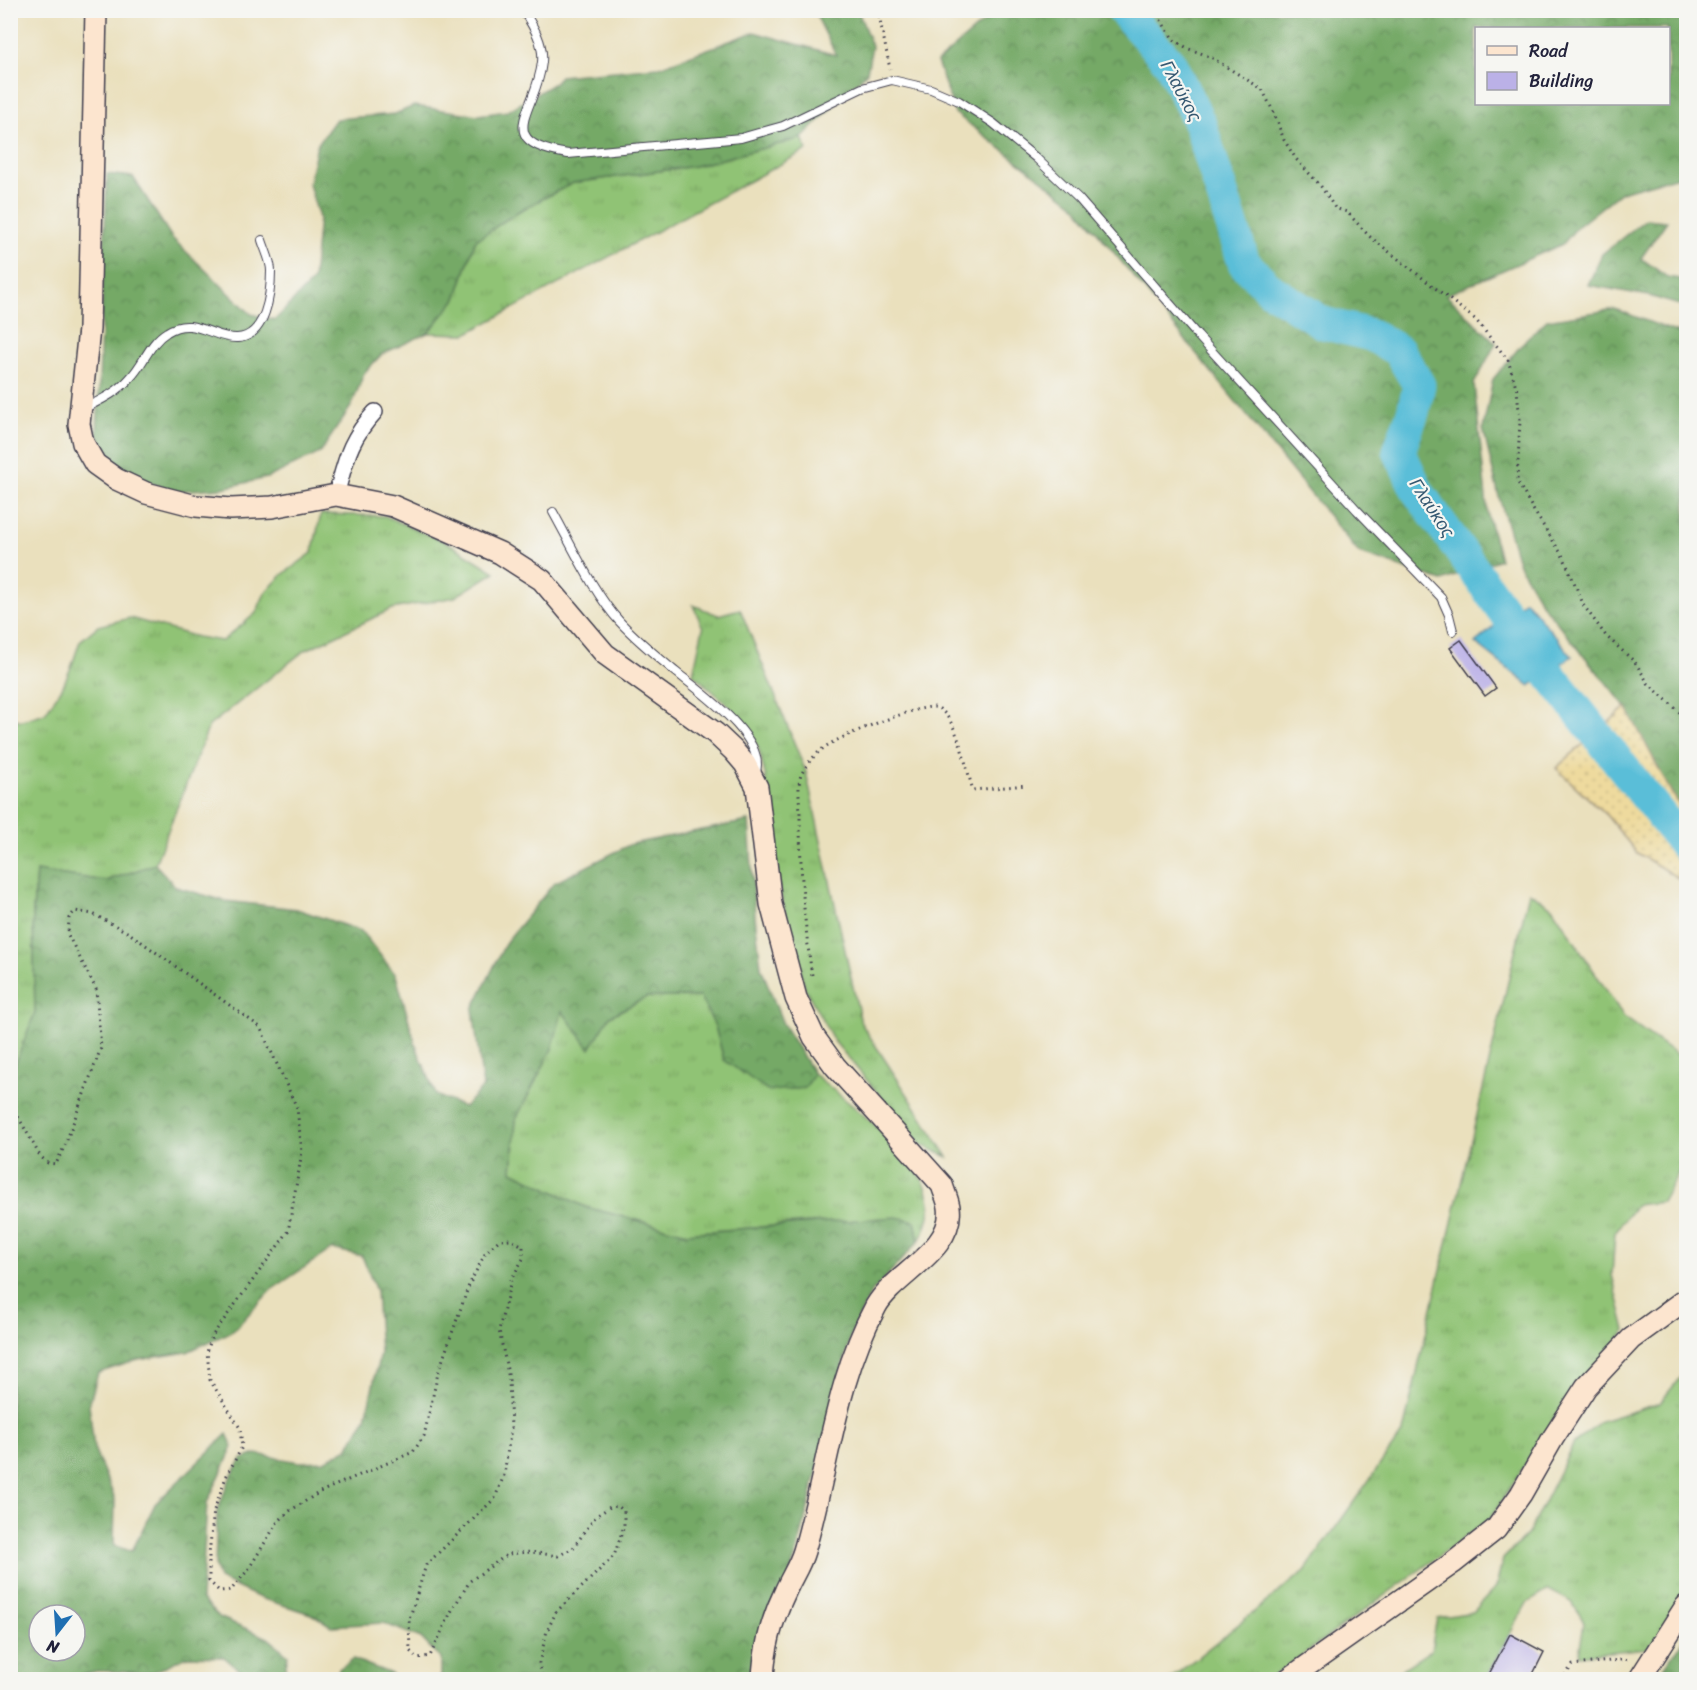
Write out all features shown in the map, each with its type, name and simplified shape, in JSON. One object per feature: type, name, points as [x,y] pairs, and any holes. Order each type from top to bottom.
[{"type":"street","points":[[96,10],[90,329],[79,424],[83,443],[95,464],[116,479],[146,493],[196,506],[231,509],[272,507],[336,495],[393,506],[500,553],[542,580],[605,654],[715,733],[746,764],[757,787],[771,904],[796,998],[814,1037],[942,1185],[949,1208],[948,1224],[942,1238],[877,1303],[861,1335],[844,1385],[803,1554],[773,1619],[766,1641],[763,1680]]},
{"type":"street","points":[[336,495],[351,444],[375,412]]},
{"type":"street","points":[[1287,1680],[1453,1563],[1496,1529],[1521,1494],[1586,1387],[1630,1339],[1686,1299]]},
{"type":"street","points":[[1639,1680],[1686,1606]]},
{"type":"lane","points":[[523,10],[540,40],[542,61],[537,83],[522,124],[524,134],[530,144],[545,151],[568,154],[741,138],[783,126],[862,88],[892,80],[931,89],[959,101],[993,123],[1079,199],[1197,336],[1357,510],[1441,597],[1453,631]]},
{"type":"lane","points":[[81,411],[114,393],[130,379],[153,344],[168,331],[184,326],[201,327],[237,338],[249,335],[258,329],[267,307],[271,269],[262,240]]},
{"type":"lane","points":[[553,512],[598,592],[618,621],[721,708],[746,736],[758,765],[753,779]]},
{"type":"path","points":[[878,10],[892,80]]},
{"type":"path","points":[[1154,10],[1174,40],[1189,50],[1209,56],[1262,89],[1274,112],[1284,140],[1335,208],[1347,212],[1369,236],[1476,320],[1508,360],[1517,390],[1520,420],[1517,481],[1564,558],[1584,606],[1606,636],[1635,662],[1648,683],[1686,718]]},
{"type":"path","points":[[813,982],[807,939],[800,844],[801,776],[810,761],[827,745],[866,727],[925,706],[935,706],[944,712],[952,724],[973,790],[1027,784]]},
{"type":"path","points":[[10,1109],[15,1112],[40,1156],[48,1163],[56,1164],[101,1048],[96,989],[68,935],[69,918],[75,911],[93,914],[129,933],[260,1027],[297,1108],[302,1152],[288,1232],[212,1335],[207,1352],[210,1380],[240,1428],[242,1447],[226,1477],[214,1510],[209,1554],[209,1581],[219,1591],[231,1590],[248,1570],[277,1523],[288,1512],[320,1492],[413,1452],[424,1437],[438,1373],[469,1285],[486,1252],[499,1240],[510,1239],[523,1246],[524,1259],[511,1280],[499,1330],[509,1379],[511,1428],[504,1475],[495,1498],[426,1565],[409,1620],[410,1651],[417,1658],[430,1656],[452,1610],[470,1581],[508,1554],[531,1552],[558,1556],[573,1548],[596,1516],[610,1507],[618,1506],[624,1511],[624,1526],[614,1556],[556,1612],[547,1631],[539,1663],[543,1680]]},
{"type":"path","points":[[1561,1680],[1573,1665],[1654,1656]]},
{"type":"green space","points":[[814,11],[858,11],[872,46],[867,72],[802,138],[695,166],[573,183],[519,211],[475,241],[456,299],[428,333],[382,354],[364,373],[352,405],[320,453],[267,478],[222,488],[176,491],[125,475],[104,451],[97,435],[107,174],[133,177],[172,238],[251,314],[275,320],[313,280],[319,218],[309,184],[317,145],[336,119],[395,114],[414,106],[478,115],[508,111],[553,84],[560,76],[659,67],[754,32],[836,55]]},
{"type":"green space","points":[[990,11],[1686,11],[1686,174],[1621,192],[1577,227],[1563,244],[1446,295],[1496,343],[1474,384],[1488,516],[1500,559],[1442,581],[1359,553],[1076,206],[955,113],[937,62],[993,14]]},
{"type":"green space","points":[[802,138],[807,150],[466,334],[428,333],[456,299],[475,241],[519,211],[573,183],[695,166]]},
{"type":"green space","points":[[1646,219],[1667,221],[1641,258],[1667,277],[1686,280],[1686,307],[1649,296],[1588,285],[1602,254]]},
{"type":"green space","points":[[1615,309],[1678,333],[1686,332],[1686,814],[1671,792],[1626,707],[1541,603],[1519,565],[1499,497],[1483,429],[1493,379],[1527,338],[1547,320]]},
{"type":"green space","points":[[321,514],[385,516],[450,544],[495,572],[455,597],[392,609],[304,651],[209,726],[155,864],[106,881],[36,871],[33,912],[35,1012],[11,1078],[11,717],[20,721],[45,713],[62,688],[80,641],[98,626],[130,618],[197,637],[222,641],[256,613],[265,593],[282,575],[312,553]]},
{"type":"green space","points":[[693,605],[718,615],[740,609],[806,772],[861,1023],[948,1157],[921,1145],[834,1041],[805,988],[777,880],[763,798],[766,778],[759,750],[749,730],[726,703],[693,674],[703,628]]},
{"type":"green space","points":[[749,821],[755,916],[761,967],[783,1024],[814,1074],[805,1088],[769,1091],[724,1060],[715,1026],[700,997],[647,997],[610,1016],[590,1049],[562,1011],[552,1049],[516,1119],[512,1171],[585,1207],[687,1233],[896,1217],[915,1221],[919,1241],[871,1293],[851,1334],[798,1549],[755,1679],[438,1679],[441,1676],[441,1659],[421,1638],[383,1623],[331,1626],[312,1614],[260,1598],[219,1579],[215,1567],[217,1511],[230,1478],[242,1459],[256,1454],[299,1462],[324,1461],[348,1448],[366,1418],[380,1353],[376,1291],[362,1256],[332,1249],[271,1290],[233,1331],[187,1352],[138,1360],[98,1373],[89,1405],[94,1448],[115,1499],[114,1546],[132,1551],[155,1504],[227,1434],[233,1447],[207,1503],[201,1599],[219,1617],[268,1638],[288,1655],[283,1679],[237,1679],[242,1672],[224,1657],[187,1656],[151,1673],[97,1671],[68,1679],[11,1679],[10,1078],[35,1012],[33,912],[36,871],[106,881],[155,864],[176,887],[225,901],[297,909],[361,931],[396,975],[416,1046],[436,1095],[464,1107],[483,1087],[473,1009],[506,942],[554,883],[631,844]]},
{"type":"green space","points":[[1529,892],[1552,907],[1624,1017],[1686,1061],[1686,1159],[1662,1202],[1636,1205],[1615,1232],[1612,1275],[1626,1330],[1571,1394],[1490,1519],[1269,1679],[1169,1680],[1305,1571],[1403,1432]]},
{"type":"green space","points":[[647,997],[700,997],[715,1026],[724,1060],[805,1088],[814,1074],[879,1129],[910,1161],[928,1193],[929,1218],[919,1241],[915,1221],[807,1223],[687,1233],[585,1207],[512,1171],[516,1119],[552,1049],[562,1010],[610,1016]]},
{"type":"green space","points":[[1686,1370],[1686,1594],[1660,1637],[1648,1648],[1579,1655],[1584,1622],[1572,1602],[1549,1590],[1527,1603],[1485,1679],[1386,1680],[1431,1650],[1437,1618],[1473,1612],[1496,1587],[1503,1559],[1528,1534],[1574,1443],[1601,1421],[1660,1403]]},
{"type":"green space","points":[[1686,1636],[1686,1679],[1657,1679]]},
{"type":"green space","points":[[353,1659],[391,1674],[396,1679],[336,1679],[339,1669]]},
{"type":"sand","points":[[1626,707],[1671,792],[1686,814],[1686,883],[1637,853],[1607,816],[1556,768]]},
{"type":"water","points":[[1525,600],[1572,656],[1530,686],[1475,643]]},
{"type":"building","points":[[1461,640],[1496,688],[1485,696],[1450,648]]},
{"type":"building","points":[[1510,1634],[1544,1652],[1530,1680],[1486,1680]]},
{"type":"waterway","name":"Γλαύκος","points":[[1123,10],[1170,63],[1200,124],[1244,263],[1271,290],[1323,323],[1371,335],[1399,351],[1419,385],[1413,412],[1399,451],[1418,492],[1542,665],[1686,847]]}]
